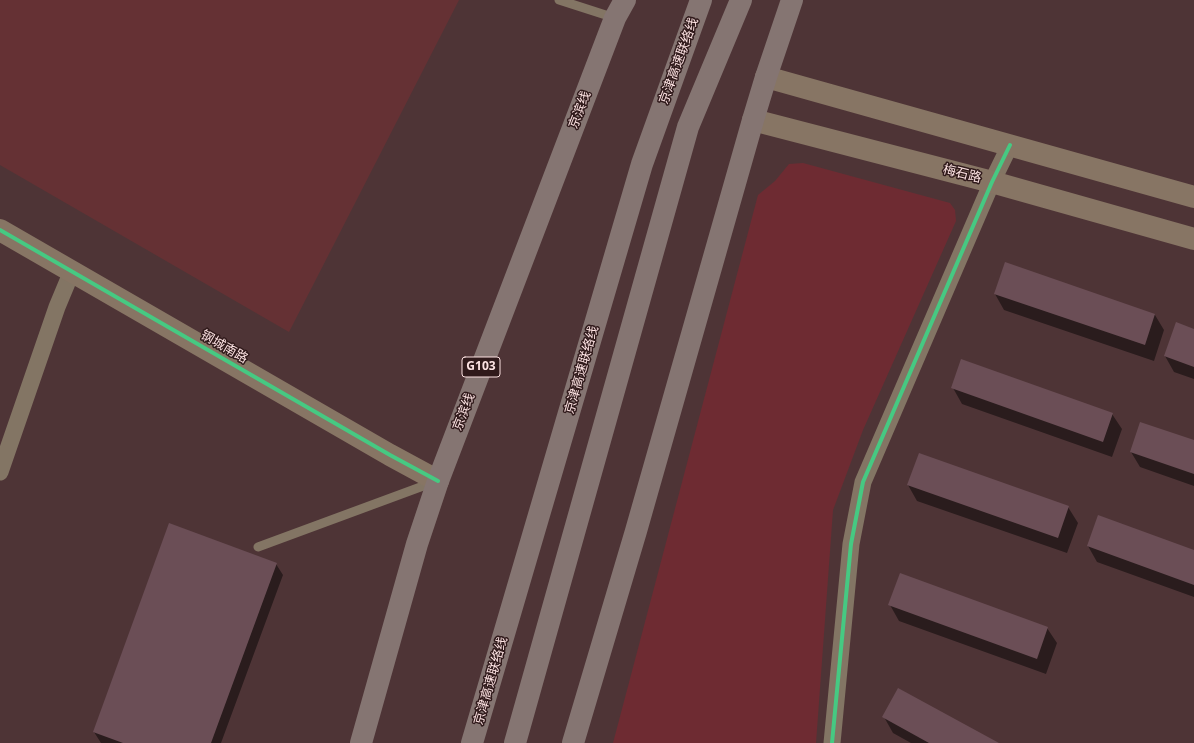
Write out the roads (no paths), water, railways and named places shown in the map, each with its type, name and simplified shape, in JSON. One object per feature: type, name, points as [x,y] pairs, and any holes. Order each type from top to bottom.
[{"type":"highway","name":"京津高速联络线","points":[[472,743],[642,164],[701,0]]},
{"type":"highway","points":[[515,743],[688,127],[741,0]]},
{"type":"highway","points":[[573,743],[636,531],[753,120],[792,0]]},
{"type":"highway","name":"京滨线","points":[[361,743],[417,544],[438,480],[620,9]]},
{"type":"main road","points":[[766,77],[1194,197]]},
{"type":"main road","name":"梅石路","points":[[753,120],[992,182],[1194,239]]},
{"type":"main road","name":"钢城南路","points":[[0,230],[390,454],[438,480]]},
{"type":"street","points":[[832,743],[851,544],[863,482],[992,182],[1010,145]]},
{"type":"street","points":[[0,472],[57,307],[72,271]]},
{"type":"lane","points":[[559,0],[620,9]]},
{"type":"lane","points":[[258,547],[438,480]]}]
